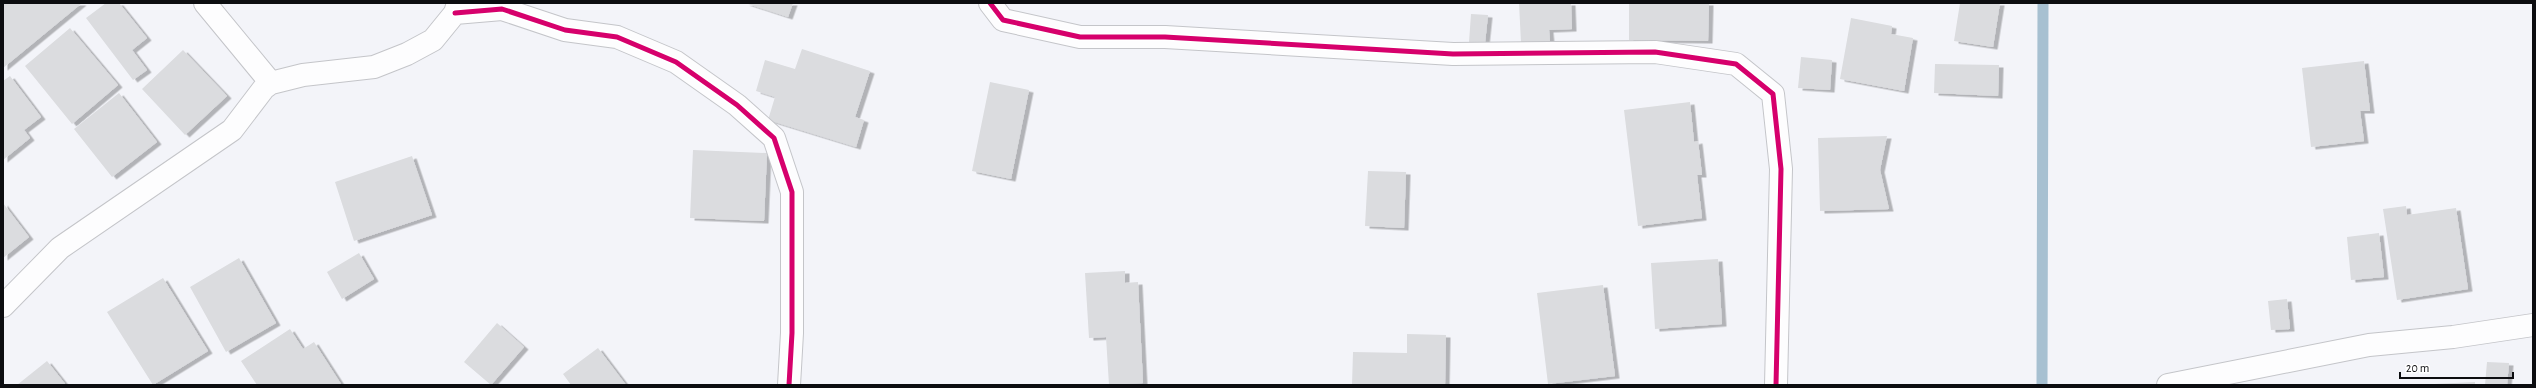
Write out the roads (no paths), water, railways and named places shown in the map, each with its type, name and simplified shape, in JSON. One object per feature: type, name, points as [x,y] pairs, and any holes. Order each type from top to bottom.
[{"type":"street","points":[[205,3],[271,83]]},
{"type":"street","points":[[990,3],[1003,20],[1080,37],[1165,37],[1453,54],[1655,52],[1736,64],[1773,94],[1781,169],[1776,385]]},
{"type":"street","points":[[3,306],[60,248],[232,130],[264,88],[271,83],[302,75],[374,66],[433,40],[456,8],[502,9],[565,30],[617,37],[676,62],[737,106],[774,138],[792,192],[792,333],[789,385]]},
{"type":"street","points":[[2168,385],[2369,345],[2453,338],[2533,325]]},
{"type":"waterway","points":[[2042,385],[2043,3]]}]
